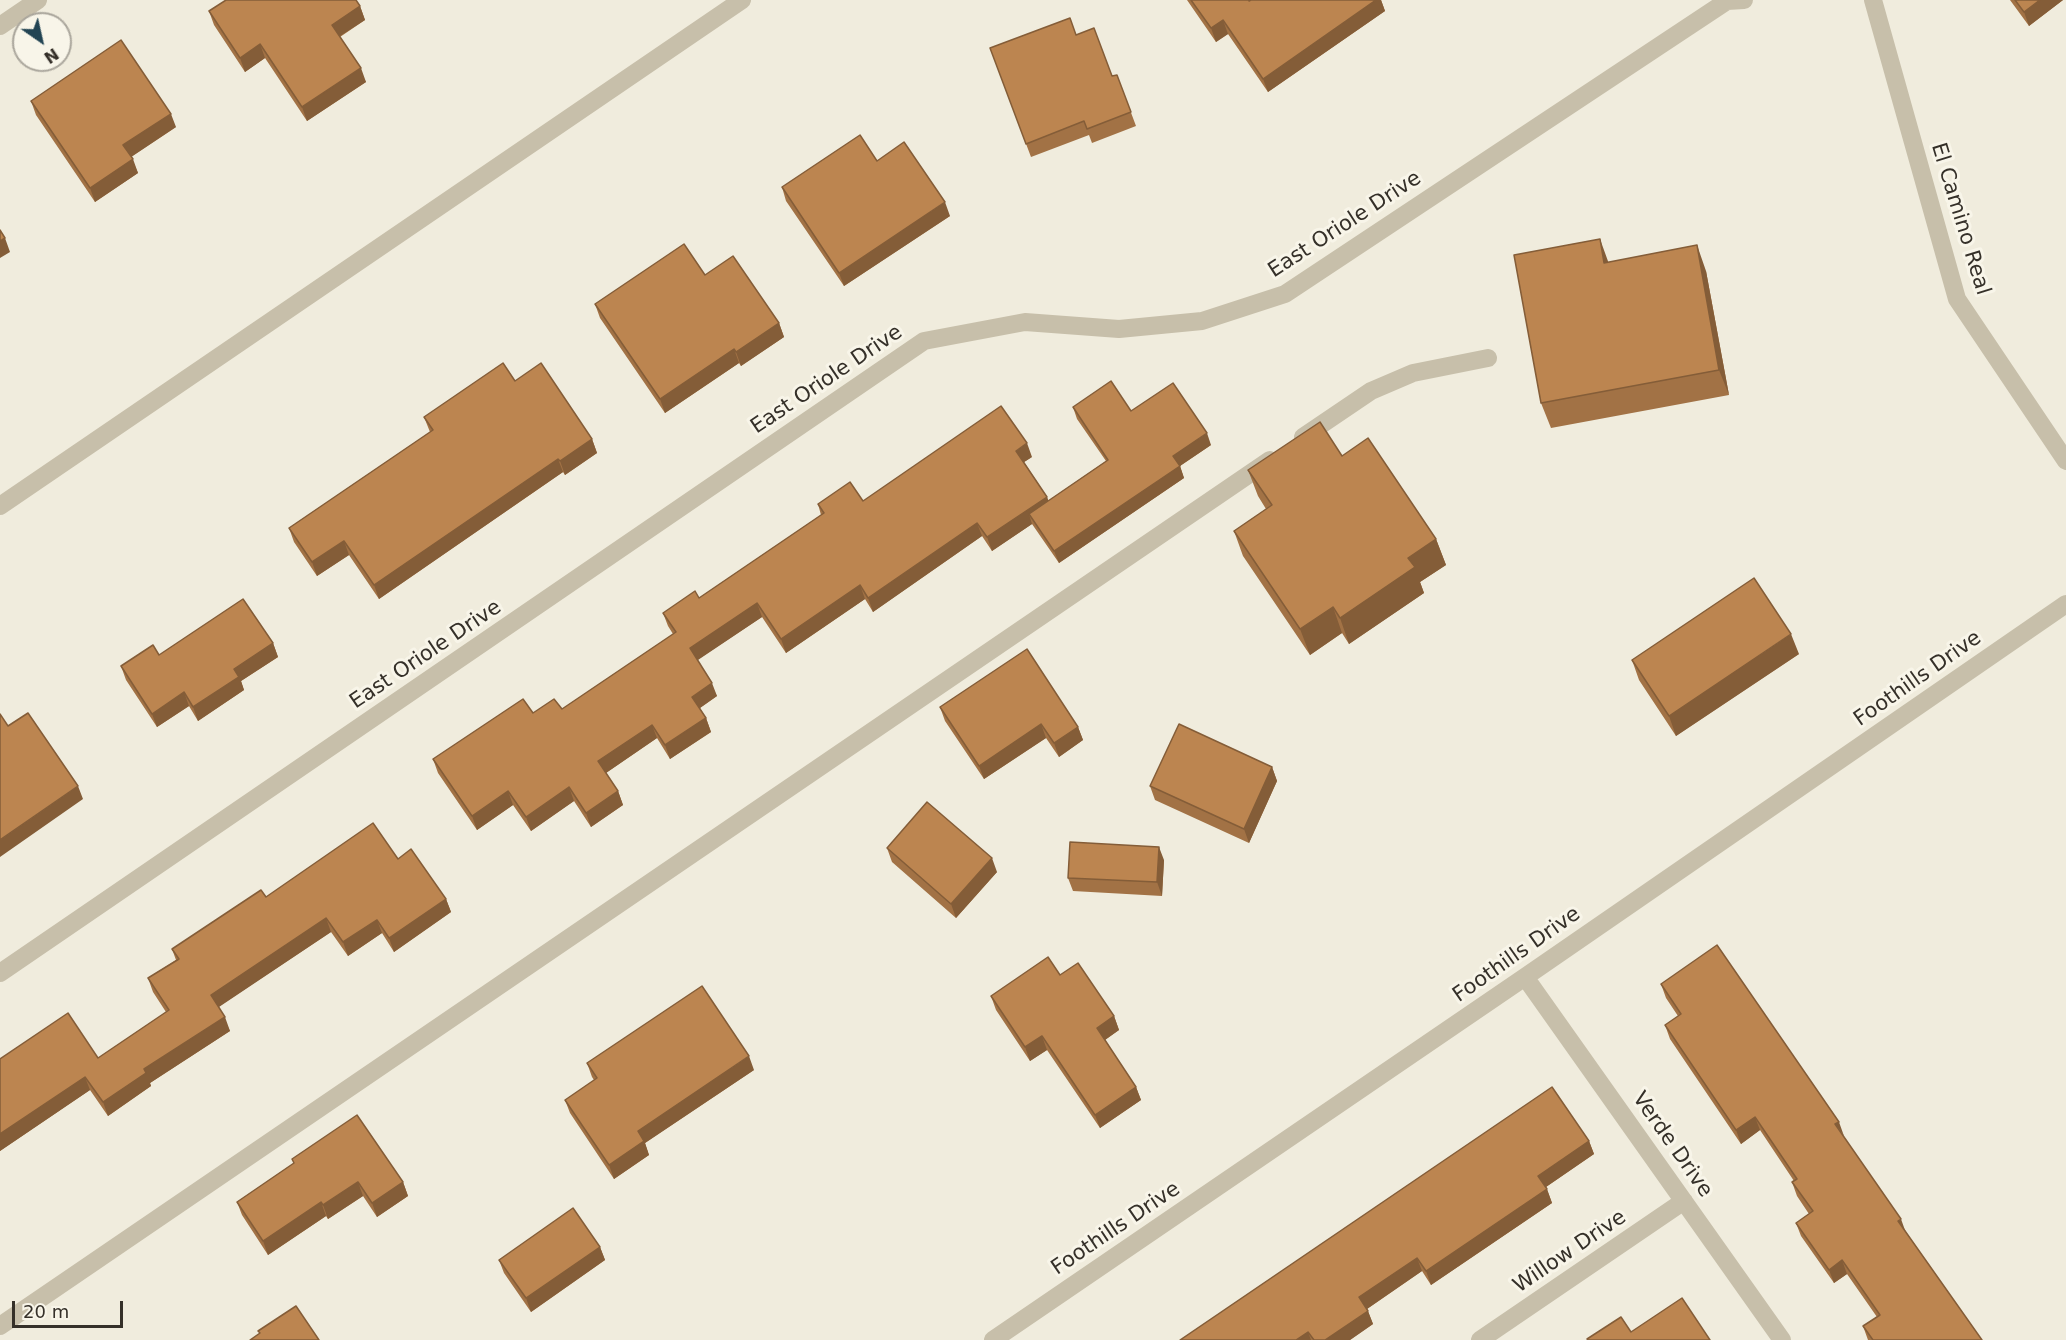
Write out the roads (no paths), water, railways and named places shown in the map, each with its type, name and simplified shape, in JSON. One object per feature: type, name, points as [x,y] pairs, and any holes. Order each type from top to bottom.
[{"type":"street","points":[[0,26],[38,0]]},
{"type":"street","points":[[0,506],[742,0]]},
{"type":"street","name":"East Oriole Drive","points":[[0,973],[924,340],[1025,322],[1119,329],[1203,321],[1285,294],[1727,1],[1744,0]]},
{"type":"street","name":"El Camino Real","points":[[1873,0],[1957,299],[2066,461]]},
{"type":"street","points":[[0,1326],[1371,391],[1413,373],[1488,358]]},
{"type":"street","name":"Foothills Drive","points":[[993,1340],[2066,604]]},
{"type":"street","name":"Verde Drive","points":[[1525,977],[1782,1340]]},
{"type":"street","name":"Willow Drive","points":[[1480,1340],[1684,1201]]}]
